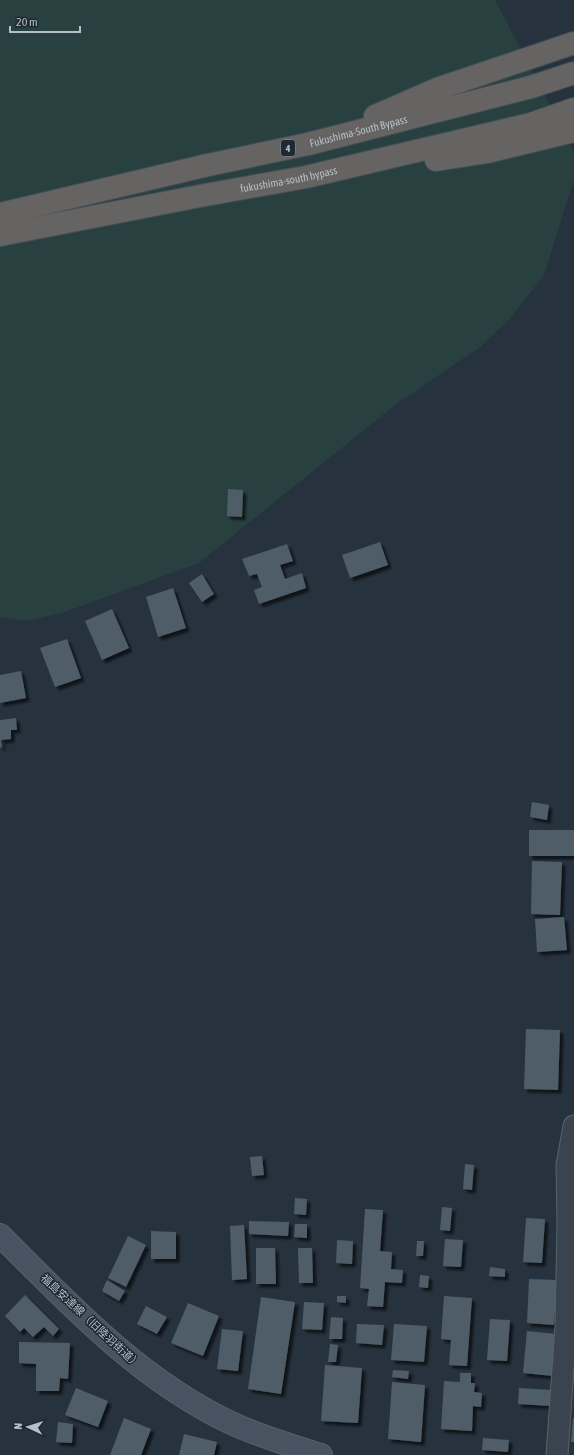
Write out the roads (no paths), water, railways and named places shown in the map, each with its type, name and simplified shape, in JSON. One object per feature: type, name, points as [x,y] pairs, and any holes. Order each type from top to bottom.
[{"type":"highway","points":[[308,144],[437,89],[574,43]]},
{"type":"highway","name":"Fukushima-South Bypass","points":[[0,214],[208,165],[308,144],[531,87],[574,73]]},
{"type":"highway","name":"fukushima-south bypass","points":[[0,235],[313,175],[531,124],[574,109]]},
{"type":"highway","points":[[205,195],[487,152],[574,131]]},
{"type":"main road","name":"福島安達線（旧陸羽街道）","points":[[0,1235],[84,1318],[129,1358],[159,1381],[194,1403],[229,1422],[272,1440],[321,1455]]},
{"type":"street","points":[[556,1455],[566,1326],[568,1224],[567,1165],[574,1126]]}]
